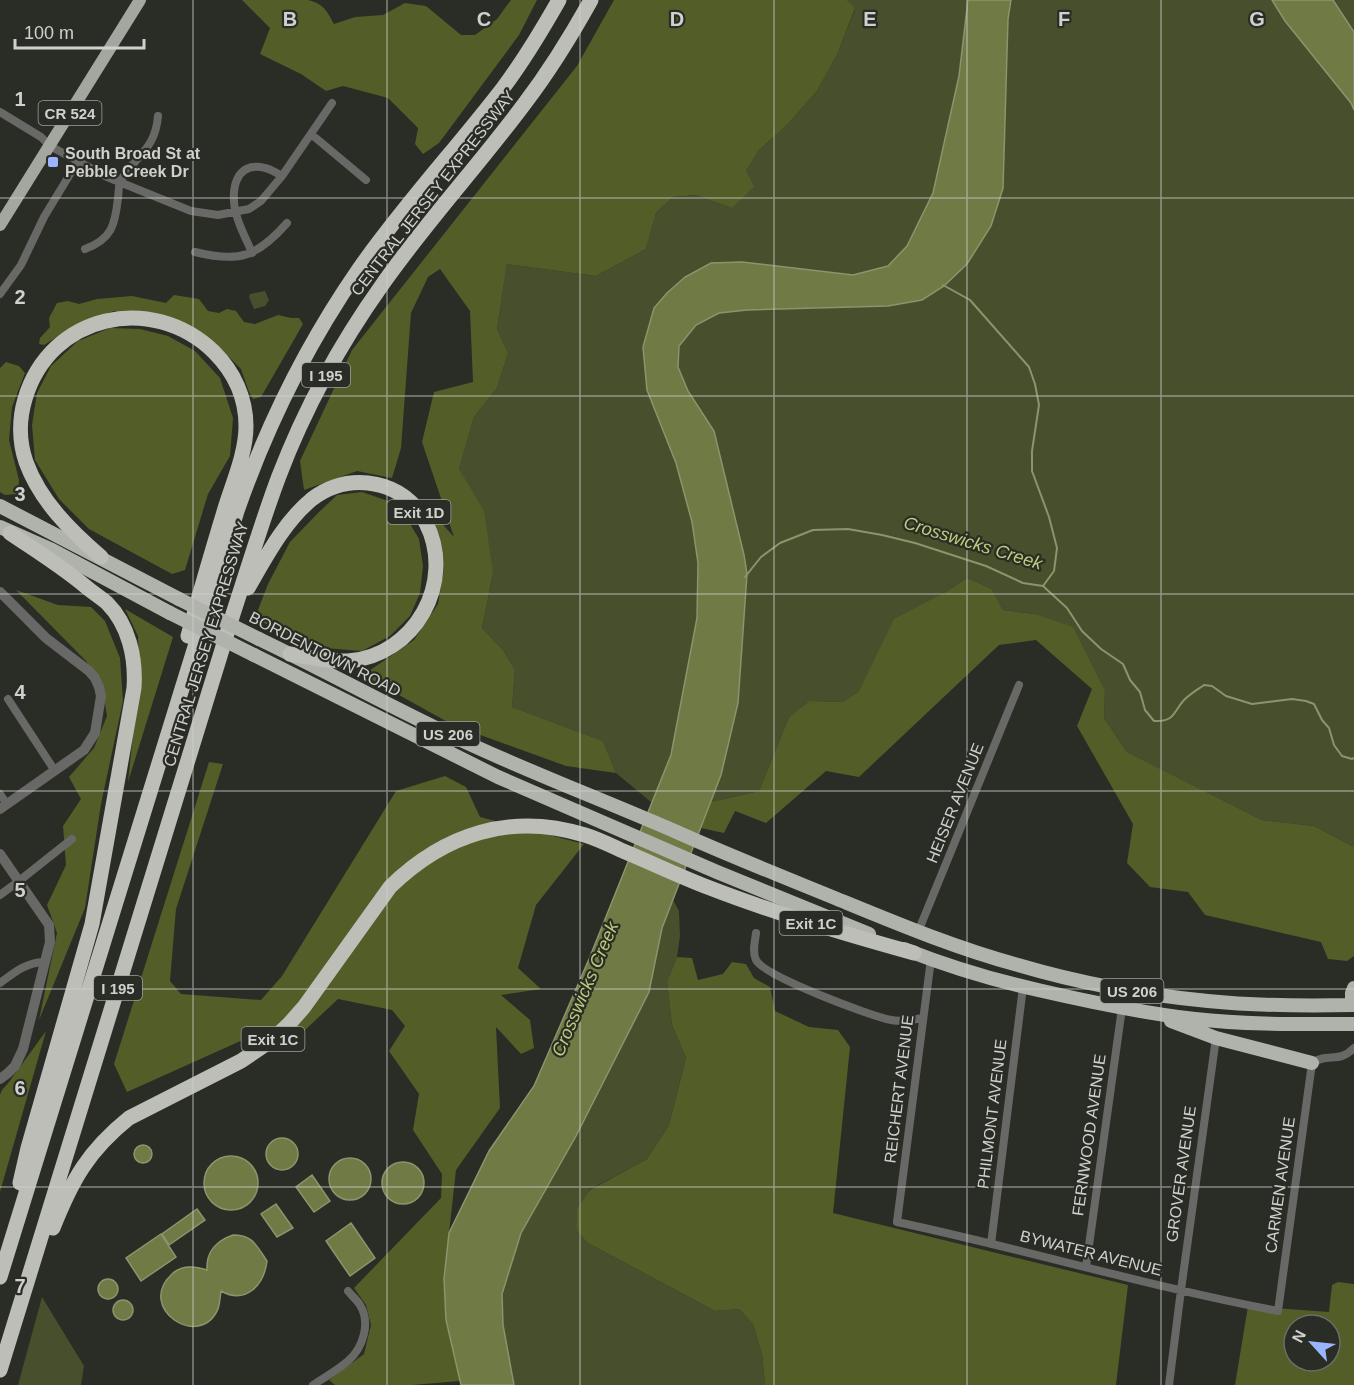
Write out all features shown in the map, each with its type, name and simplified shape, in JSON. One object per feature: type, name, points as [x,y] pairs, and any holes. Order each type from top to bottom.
[{"type":"highway","name":"CENTRAL JERSEY EXPRESSWAY","points":[[0,1277],[237,512],[259,451],[286,393],[318,334],[359,269],[503,87],[527,54],[559,0]]},
{"type":"highway","name":"CENTRAL JERSEY EXPRESSWAY","points":[[1,1366],[233,614],[279,476],[306,414],[356,323],[409,248],[525,104],[572,34],[591,0]]},
{"type":"highway","points":[[101,557],[78,537],[53,509],[33,479],[22,447],[23,406],[28,389],[43,362],[53,350],[76,332],[106,321],[152,319],[180,328],[207,345],[219,357],[236,381],[241,394],[246,426],[242,453],[200,593],[132,850]]},
{"type":"highway","name":"Exit 1D","points":[[233,614],[267,555],[288,525],[322,493],[348,483],[362,483],[387,487],[408,499],[429,528],[436,555],[432,595],[419,621],[398,642],[380,653],[361,659],[326,660],[290,654]]},
{"type":"highway","name":"BORDENTOWN ROAD","points":[[0,506],[463,741],[560,784],[918,932]]},
{"type":"highway","points":[[0,1267],[28,1148],[92,924],[135,672],[133,655],[123,626],[107,603],[54,562],[5,530]]},
{"type":"highway","name":"BORDENTOWN ROAD","points":[[5,530],[52,550],[170,613],[459,759],[552,802],[914,953]]},
{"type":"highway","name":"Exit 1C","points":[[1,1366],[66,1196],[85,1162],[97,1147],[129,1118],[241,1061],[272,1040],[304,1007],[390,887],[404,873],[453,842],[472,835],[510,827],[550,827],[569,830],[592,837],[709,888],[778,913],[914,953]]},
{"type":"highway","name":"US 206","points":[[918,932],[1026,968],[1161,996],[1249,1004],[1354,1008]]},
{"type":"highway","name":"US 206","points":[[914,953],[1023,987],[1122,1008],[1232,1022],[1354,1024]]},
{"type":"highway","points":[[1354,988],[1352,993],[1354,1008]]},
{"type":"highway","points":[[1147,1012],[1216,1038],[1312,1063]]},
{"type":"main road","name":"CR 524","points":[[0,225],[140,0]]},
{"type":"street","points":[[0,112],[41,137],[50,146],[107,177],[191,211],[218,215],[249,209],[261,201],[282,176],[332,103]]},
{"type":"street","points":[[85,249],[103,240],[114,225],[119,182],[150,145],[155,135],[158,116]]},
{"type":"street","points":[[311,134],[366,180]]},
{"type":"street","points":[[0,294],[21,265],[44,217],[78,161]]},
{"type":"street","points":[[252,253],[235,213],[235,182],[249,168],[262,167],[282,176]]},
{"type":"street","points":[[195,252],[230,258],[252,253],[266,244],[286,224]]},
{"type":"street","points":[[0,592],[46,638],[89,671],[95,678],[101,696],[97,725],[91,741],[84,750],[4,807],[0,794]]},
{"type":"street","name":"HEISER AVENUE","points":[[918,932],[1019,686]]},
{"type":"street","points":[[8,699],[55,771]]},
{"type":"street","points":[[0,895],[72,839]]},
{"type":"street","points":[[0,854],[49,925],[50,942],[23,1049],[15,1066],[0,1079]]},
{"type":"street","points":[[756,933],[754,949],[756,960],[762,968],[876,1016],[906,1021],[923,1018]]},
{"type":"street","name":"REICHERT AVENUE","points":[[897,1222],[931,959]]},
{"type":"street","points":[[0,983],[25,965],[44,962]]},
{"type":"street","name":"PHILMONT AVENUE","points":[[991,1244],[1023,987]]},
{"type":"street","name":"FERNWOOD AVENUE","points":[[1086,1267],[1122,1008]]},
{"type":"street","name":"GROVER AVENUE","points":[[1169,1385],[1216,1038]]},
{"type":"street","points":[[1312,1063],[1324,1058],[1340,1058],[1348,1055],[1354,1048]]},
{"type":"street","name":"CARMEN AVENUE","points":[[1278,1311],[1312,1063]]},
{"type":"street","name":"BYWATER AVENUE","points":[[897,1222],[1202,1296],[1278,1311]]},
{"type":"street","points":[[313,1385],[347,1362],[360,1347],[365,1328],[362,1308],[348,1291]]},
{"type":"shaded area","points":[[242,0],[308,0],[324,9],[334,24],[355,17],[383,15],[405,3],[426,6],[461,35],[475,35],[497,19],[511,0],[537,0],[519,35],[439,143],[423,154],[415,144],[418,128],[388,98],[343,86],[326,91],[301,74],[260,54],[270,28]]},
{"type":"shaded area","points":[[614,0],[847,0],[855,8],[837,55],[817,91],[785,127],[759,150],[746,171],[754,187],[732,208],[695,195],[673,197],[656,213],[646,249],[596,276],[507,264],[497,329],[508,353],[497,388],[474,417],[459,469],[484,511],[493,573],[482,628],[503,650],[515,670],[512,707],[603,741],[616,773],[566,766],[453,725],[363,675],[414,640],[438,604],[444,568],[437,531],[422,501],[454,537],[422,442],[434,392],[473,382],[470,311],[440,269],[428,277],[411,313],[401,448],[392,478],[357,471],[304,490],[300,461],[352,350],[577,66]]},
{"type":"shaded area","points":[[847,0],[968,0],[959,76],[933,193],[907,246],[888,266],[853,275],[742,262],[685,277],[654,308],[647,390],[676,463],[692,522],[698,563],[697,618],[671,755],[652,803],[616,773],[603,741],[512,707],[515,670],[503,650],[482,628],[493,573],[459,469],[474,417],[497,388],[508,353],[497,329],[507,264],[596,276],[646,249],[656,213],[673,197],[695,195],[732,208],[746,171],[759,150],[785,127],[817,91],[837,55],[855,9]]},
{"type":"shaded area","points":[[1011,0],[1272,0],[1285,21],[1351,103],[1354,110],[1354,847],[1314,826],[1262,820],[1127,752],[1104,718],[1105,691],[1035,614],[1003,610],[992,589],[967,578],[944,593],[869,672],[859,691],[843,702],[809,701],[789,717],[759,791],[711,802],[721,775],[738,703],[747,574],[714,431],[688,391],[678,367],[679,346],[696,325],[718,313],[747,310],[888,306],[922,300],[1008,19]]},
{"type":"shaded area","points":[[1333,0],[1354,0],[1354,32]]},
{"type":"shaded area","points":[[265,291],[269,300],[265,306],[254,309],[250,294]]},
{"type":"shaded area","points":[[174,295],[199,299],[208,311],[219,313],[227,309],[236,311],[244,322],[255,324],[278,315],[299,318],[303,324],[261,397],[253,399],[241,369],[216,344],[183,322],[150,312],[114,311],[81,322],[44,345],[39,344],[40,338],[50,327],[49,318],[57,303],[68,301],[79,304],[97,299],[132,296],[166,303]]},
{"type":"shaded area","points":[[110,328],[140,329],[168,336],[195,351],[220,378],[233,418],[230,456],[208,494],[185,570],[172,574],[89,529],[59,499],[35,460],[32,425],[37,393],[51,366],[78,341]]},
{"type":"shaded area","points":[[6,362],[19,366],[25,373],[12,407],[9,440],[19,480],[18,494],[5,495],[0,492],[0,368]]},
{"type":"shaded area","points":[[362,492],[388,501],[406,517],[419,539],[423,566],[420,593],[410,616],[390,636],[362,651],[325,648],[262,622],[258,610],[268,584],[290,542],[337,495]]},
{"type":"shaded area","points":[[967,578],[992,589],[1003,610],[1035,614],[1073,627],[1105,691],[1104,718],[1127,752],[1262,820],[1314,826],[1354,847],[1354,956],[1347,961],[1328,959],[1321,942],[1205,915],[1188,892],[1150,887],[1127,863],[1133,824],[1077,726],[1092,689],[1036,640],[999,645],[859,777],[826,771],[766,823],[735,811],[724,833],[701,828],[711,802],[759,791],[789,717],[809,701],[843,702],[859,691],[894,619],[944,593]]},
{"type":"shaded area","points":[[16,590],[58,605],[91,607],[105,621],[120,658],[123,701],[101,804],[85,908],[39,1020],[57,933],[47,905],[66,865],[63,826],[81,799],[69,777],[94,748],[107,716],[102,685],[86,661]]},
{"type":"shaded area","points":[[125,609],[173,637],[128,782],[139,678],[138,636]]},
{"type":"shaded area","points":[[209,762],[223,764],[176,909],[170,981],[181,994],[261,1000],[282,976],[396,791],[445,776],[466,787],[480,817],[584,844],[536,905],[518,968],[541,989],[501,995],[530,1020],[534,1048],[521,1054],[496,1027],[500,1108],[456,1170],[444,1279],[446,1320],[460,1381],[412,1385],[335,1385],[329,1380],[364,1354],[371,1325],[366,1305],[354,1288],[441,1198],[442,1174],[413,1130],[419,1094],[389,1051],[405,1026],[392,1010],[338,999],[304,1031],[274,1026],[127,1092],[114,1064]]},
{"type":"shaded area","points":[[673,900],[679,911],[680,936],[677,957],[667,982],[672,1025],[686,1058],[669,1125],[647,1159],[589,1190],[588,1243],[715,1311],[739,1309],[753,1324],[762,1354],[765,1385],[514,1385],[503,1325],[502,1294],[521,1233],[576,1136],[649,992],[662,928]]},
{"type":"shaded area","points":[[677,957],[692,958],[698,980],[723,974],[732,962],[746,964],[754,978],[770,987],[775,1011],[809,1027],[838,1030],[850,1047],[833,1213],[1128,1285],[1116,1385],[765,1385],[762,1354],[753,1324],[739,1309],[715,1311],[588,1243],[577,1230],[577,1209],[590,1190],[647,1159],[669,1125],[686,1058],[672,1025],[667,982]]},
{"type":"shaded area","points":[[46,1031],[0,1192],[0,1095]]},
{"type":"shaded area","points":[[1338,1282],[1354,1284],[1354,1385],[1235,1385],[1248,1306],[1329,1312],[1332,1285]]},
{"type":"shaded area","points":[[42,1297],[84,1366],[81,1385],[18,1385]]},
{"type":"water","points":[[968,0],[1011,0],[1008,19],[1003,188],[991,226],[967,264],[944,286],[922,300],[888,306],[747,310],[719,313],[696,325],[679,346],[678,367],[688,391],[714,431],[744,555],[747,574],[738,703],[721,775],[662,928],[649,992],[576,1136],[521,1233],[502,1294],[503,1325],[514,1385],[461,1385],[446,1320],[444,1279],[449,1233],[489,1151],[534,1086],[589,959],[671,755],[697,618],[698,563],[692,522],[676,463],[647,390],[643,347],[654,308],[685,277],[711,263],[742,262],[853,275],[888,266],[907,246],[933,193],[959,76]]},
{"type":"water","points":[[1272,0],[1333,0],[1354,32],[1354,110],[1351,103],[1285,21]]},
{"type":"water","points":[[282,1138],[293,1143],[298,1154],[293,1165],[282,1170],[271,1165],[266,1154],[271,1143]]},
{"type":"water","points":[[139,1145],[147,1145],[152,1150],[150,1161],[139,1163],[134,1158],[134,1150]]},
{"type":"water","points":[[226,1156],[236,1156],[246,1160],[254,1168],[258,1183],[254,1198],[246,1206],[236,1210],[226,1210],[216,1206],[208,1198],[204,1188],[204,1178],[208,1168],[216,1160]]},
{"type":"water","points":[[350,1158],[365,1164],[371,1179],[365,1194],[350,1200],[335,1194],[329,1179],[335,1164]]},
{"type":"water","points":[[403,1162],[418,1168],[424,1183],[418,1198],[403,1204],[388,1198],[382,1183],[388,1168]]},
{"type":"water","points":[[312,1175],[330,1201],[314,1212],[296,1187]]},
{"type":"water","points":[[276,1204],[293,1228],[277,1237],[261,1214]]},
{"type":"water","points":[[197,1209],[205,1220],[169,1245],[162,1234]]},
{"type":"water","points":[[351,1223],[375,1258],[350,1276],[326,1241]]},
{"type":"water","points":[[161,1234],[176,1257],[141,1281],[126,1258]]},
{"type":"water","points":[[233,1235],[250,1239],[267,1261],[258,1285],[246,1294],[238,1296],[221,1291],[218,1309],[209,1321],[198,1326],[186,1325],[174,1320],[166,1311],[161,1300],[163,1287],[172,1274],[184,1267],[207,1270],[210,1252],[222,1240]]},
{"type":"water","points":[[104,1279],[112,1279],[118,1285],[118,1293],[112,1299],[104,1299],[98,1293],[98,1285]]},
{"type":"water","points":[[119,1300],[127,1300],[133,1306],[133,1314],[127,1320],[119,1320],[113,1314],[113,1306]]},
{"type":"waterway","name":"Crosswicks Creek","points":[[943,285],[970,300],[1029,367],[1035,384],[1039,405],[1032,451],[1032,471],[1049,517],[1057,548],[1054,571],[1043,586]]},
{"type":"waterway","name":"Crosswicks Creek","points":[[745,577],[761,557],[780,543],[813,530],[848,529],[915,543],[986,566],[1023,583],[1043,586]]},
{"type":"waterway","points":[[1043,586],[1067,608],[1082,631],[1101,649],[1123,664],[1130,680],[1140,692],[1145,710],[1154,721],[1170,718],[1184,700],[1204,685],[1212,686],[1226,696],[1252,704],[1292,699],[1306,701],[1314,704],[1329,728],[1334,745],[1342,756],[1354,758]]},
{"type":"place","name":"South Broad St at Pebble Creek Dr","points":[[53,162]]}]
